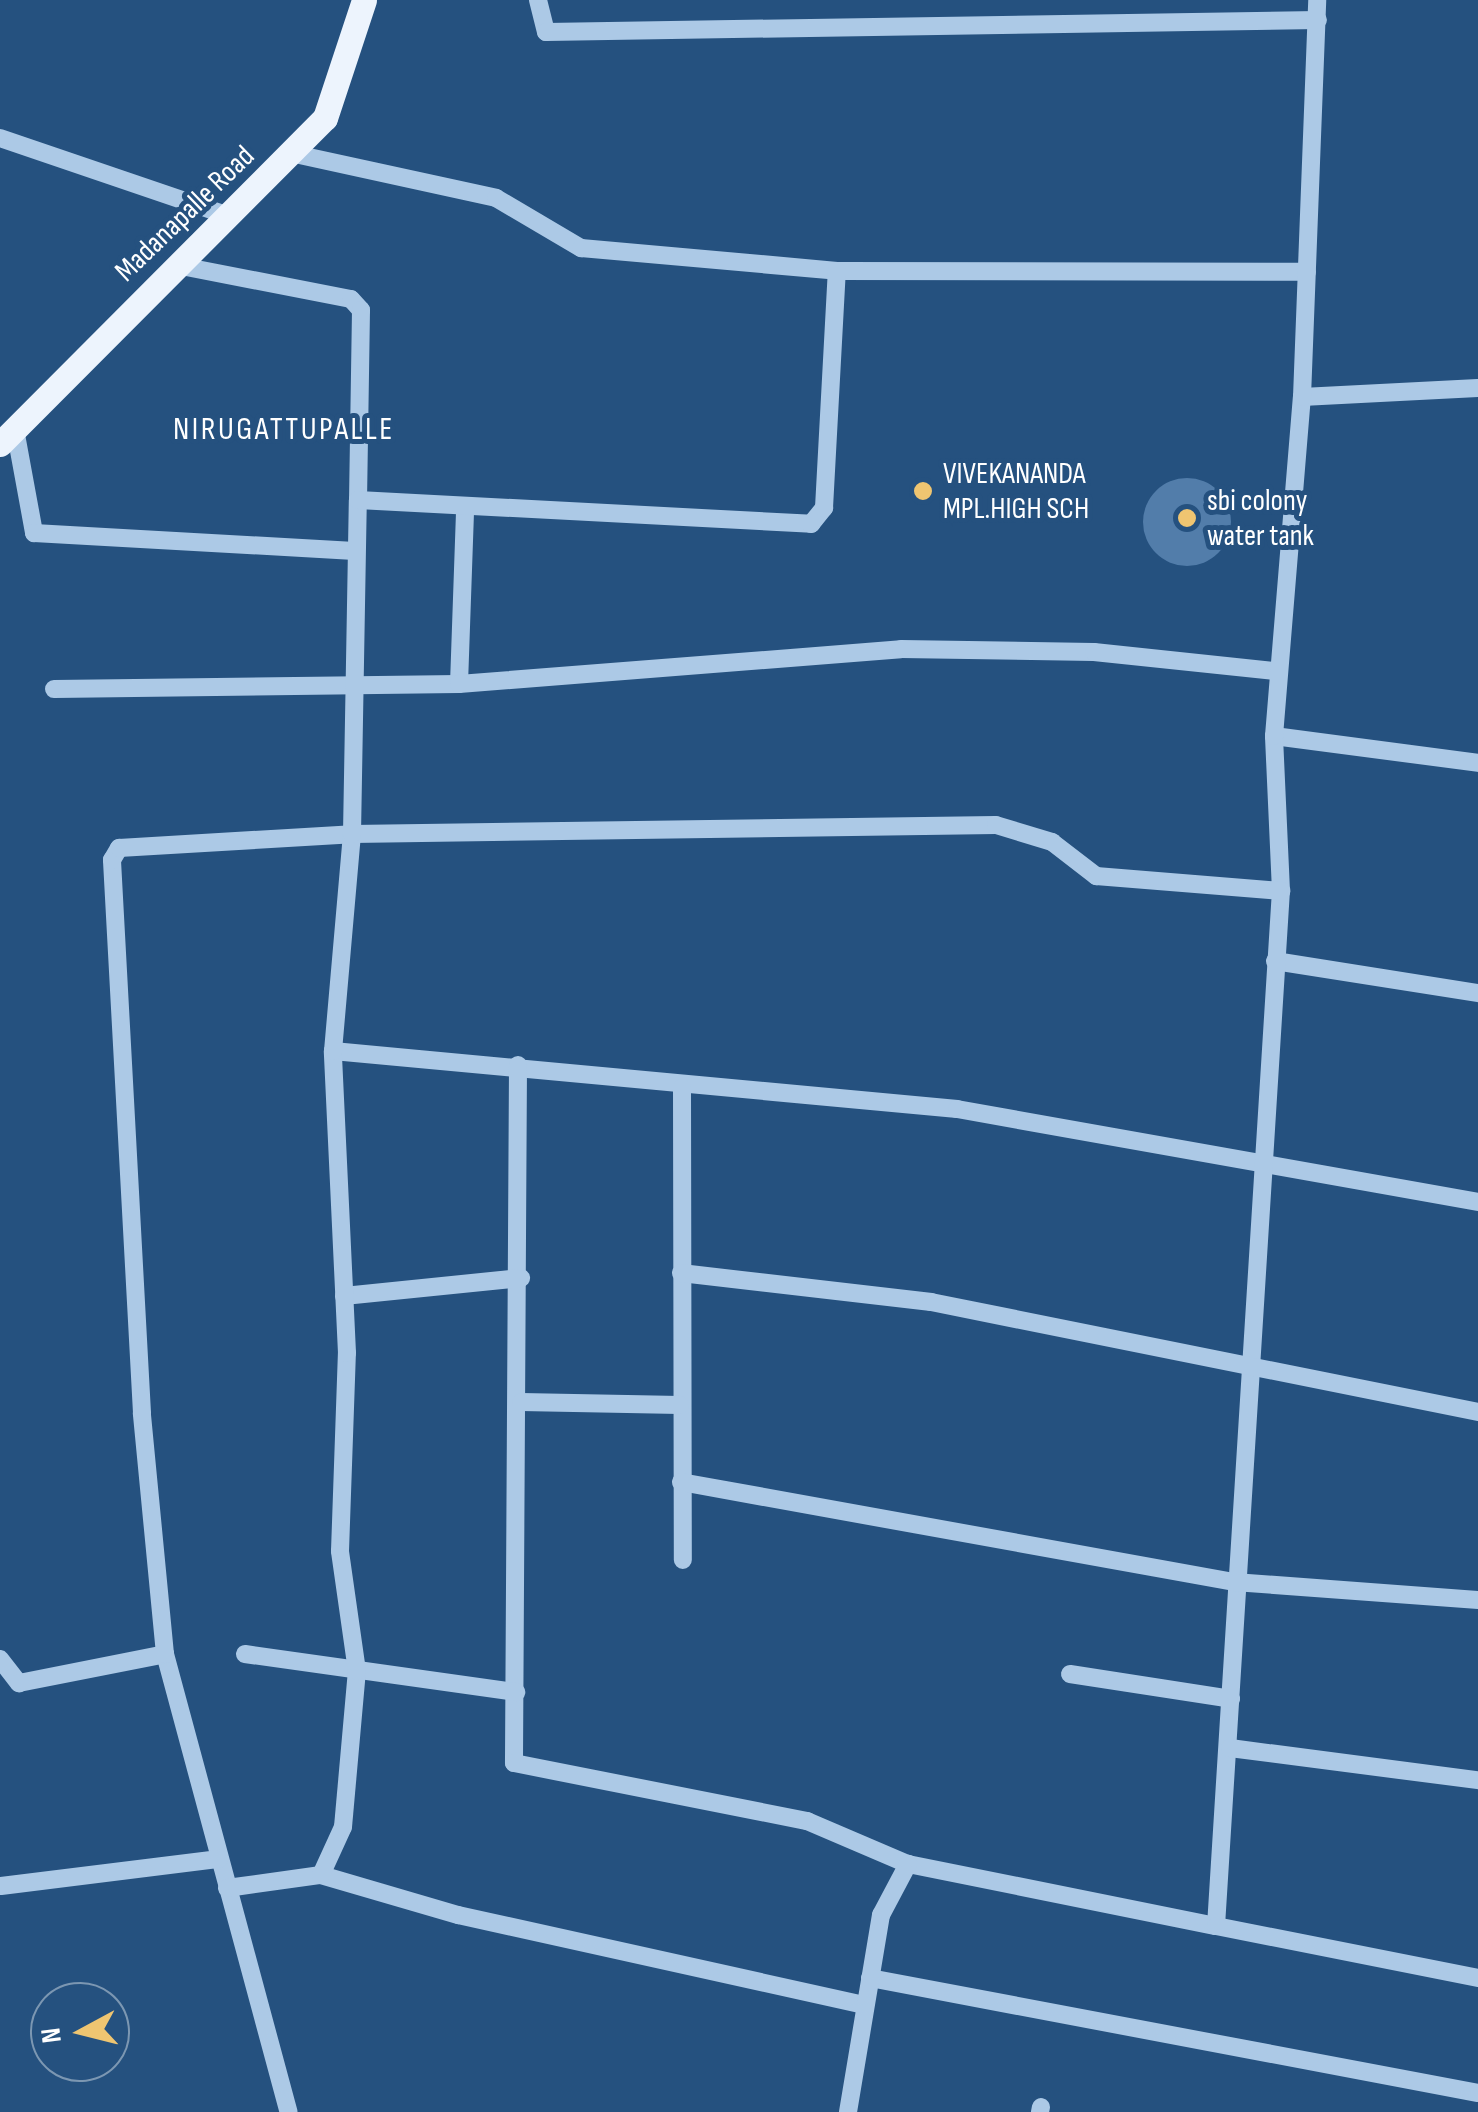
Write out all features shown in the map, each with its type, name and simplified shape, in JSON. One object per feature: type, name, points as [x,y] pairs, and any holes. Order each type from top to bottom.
[{"type":"main road","name":"Madanapalle Road","points":[[7,436],[176,265],[295,154],[341,84],[364,0]]},
{"type":"street","points":[[538,0],[546,32],[1318,20]]},
{"type":"street","points":[[1216,1926],[1230,1748],[1234,1582],[1281,891],[1274,736],[1276,671],[1302,396],[1317,0]]},
{"type":"street","points":[[0,138],[230,216]]},
{"type":"street","points":[[295,154],[496,198],[581,248],[837,271],[1307,272]]},
{"type":"street","points":[[176,265],[351,299],[361,310],[352,834],[333,1050],[344,1296],[340,1551],[357,1671],[343,1828],[321,1875]]},
{"type":"street","points":[[358,500],[464,513],[810,524],[824,508],[837,271]]},
{"type":"street","points":[[1302,396],[1478,388]]},
{"type":"street","points":[[7,436],[34,533],[354,551]]},
{"type":"street","points":[[459,684],[464,513]]},
{"type":"street","points":[[54,688],[459,684],[901,649],[1094,652],[1276,671]]},
{"type":"street","points":[[1274,736],[1478,763]]},
{"type":"street","points":[[289,2112],[165,1654],[112,860],[135,841],[996,825],[1052,842],[1096,876],[1281,891]]},
{"type":"street","points":[[1275,961],[1478,993]]},
{"type":"street","points":[[333,1050],[518,1065],[682,1088],[957,1109],[1262,1170],[1478,1202]]},
{"type":"street","points":[[518,1065],[521,1402],[516,1692],[511,1754],[521,1768],[807,1821],[908,1864],[1478,1978]]},
{"type":"street","points":[[682,1088],[683,1560]]},
{"type":"street","points":[[681,1273],[931,1302],[1250,1372],[1478,1412]]},
{"type":"street","points":[[344,1296],[520,1278]]},
{"type":"street","points":[[521,1402],[680,1405]]},
{"type":"street","points":[[682,1482],[1234,1582],[1478,1600]]},
{"type":"street","points":[[0,1659],[19,1683],[165,1654]]},
{"type":"street","points":[[245,1654],[516,1692]]},
{"type":"street","points":[[1070,1674],[1231,1699]]},
{"type":"street","points":[[1230,1748],[1478,1780]]},
{"type":"street","points":[[1,1886],[219,1859]]},
{"type":"street","points":[[848,2112],[880,1915],[908,1864]]},
{"type":"street","points":[[226,1888],[321,1875],[458,1916],[864,2006]]},
{"type":"street","points":[[870,1978],[1478,2094]]},
{"type":"building","name":"sbi colony water tank","points":[[1187,478],[1204,481],[1218,491],[1228,505],[1228,539],[1218,553],[1204,563],[1187,566],[1170,563],[1156,553],[1146,539],[1143,522],[1146,505],[1156,491],[1170,481]]},
{"type":"place","name":"VIVEKANANDA MPL.HIGH SCH","points":[[923,491]]},
{"type":"place","name":"sbi colony water tank","points":[[1187,518]]},
{"type":"district","name":"NIRUGATTUPALLE","points":[[284,430]]}]
